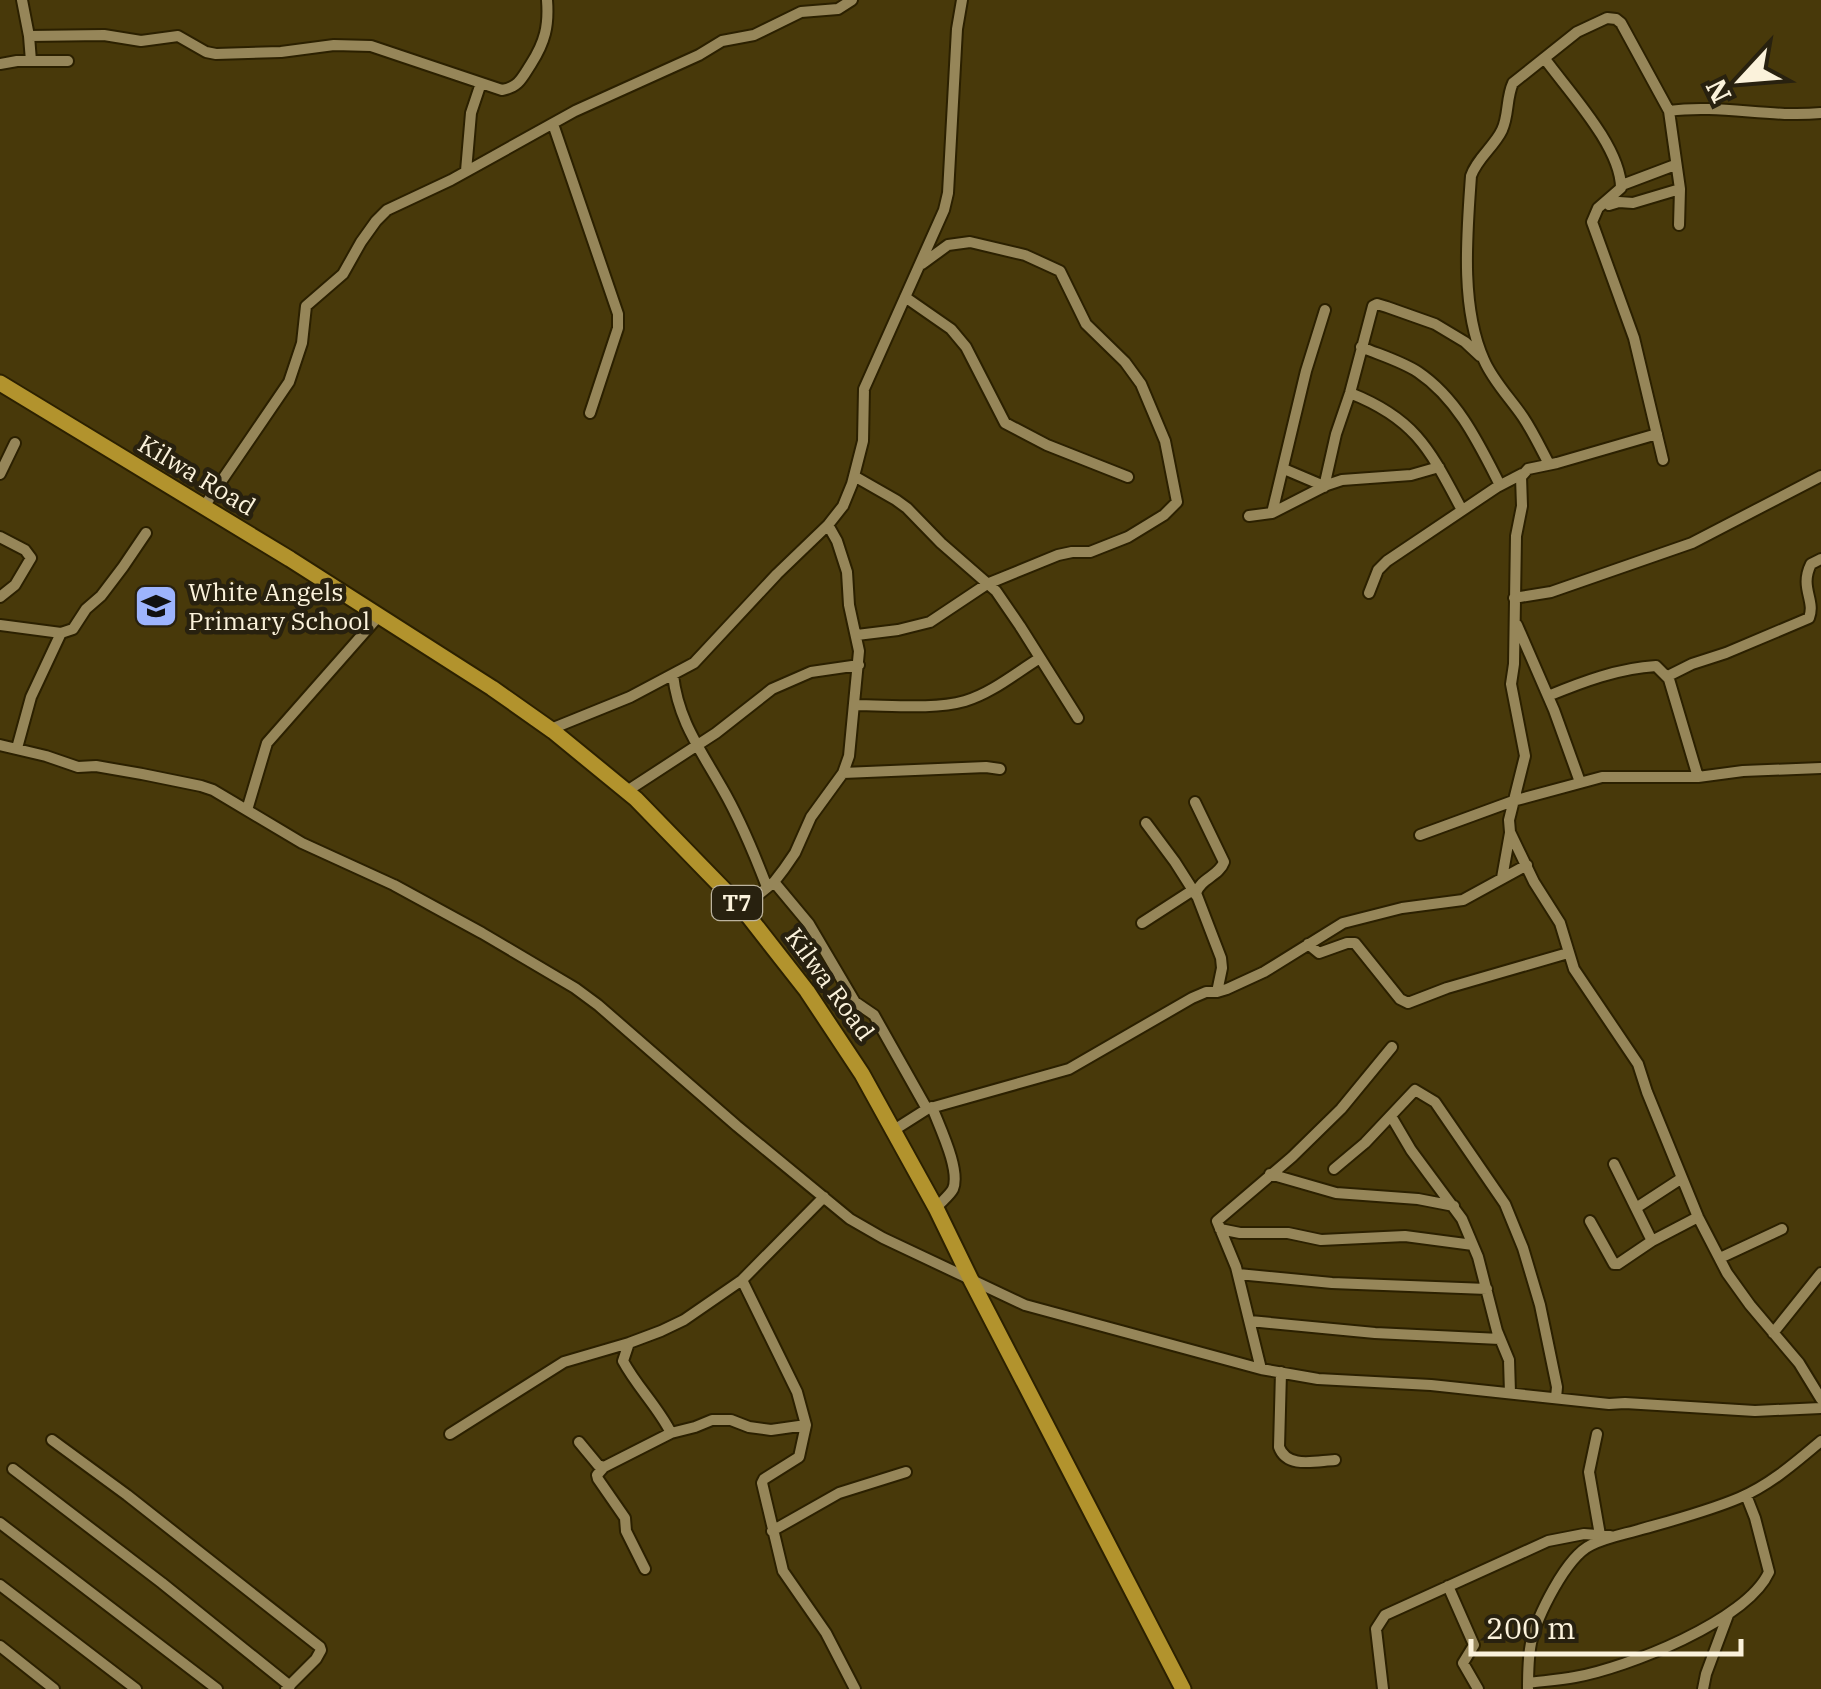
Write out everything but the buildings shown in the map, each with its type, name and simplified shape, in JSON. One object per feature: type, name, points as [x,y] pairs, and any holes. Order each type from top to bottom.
[{"type":"highway","name":"Kilwa Road","points":[[0,383],[290,559],[553,731],[627,791],[742,908],[830,1024],[894,1130],[1183,1689]]},
{"type":"street","points":[[22,0],[31,60]]},
{"type":"street","points":[[29,36],[104,35],[142,41],[178,36],[216,54],[371,46],[502,90],[522,81],[543,46],[547,0]]},
{"type":"street","points":[[203,508],[289,382],[299,357],[306,304],[343,274],[361,242],[388,210],[602,98],[726,40],[754,35],[800,12],[838,8],[852,0]]},
{"type":"street","points":[[553,731],[630,697],[694,662],[828,525],[848,496],[862,441],[864,389],[948,194],[962,0]]},
{"type":"street","points":[[1549,464],[1478,346],[1466,252],[1472,172],[1502,130],[1513,83],[1577,32],[1603,19],[1616,20],[1625,29],[1669,111],[1680,189],[1679,226]]},
{"type":"street","points":[[1544,59],[1605,140],[1616,163],[1622,185],[1598,208],[1594,228],[1630,326],[1663,460]]},
{"type":"street","points":[[0,64],[31,60],[68,62]]},
{"type":"street","points":[[466,171],[471,113],[480,83]]},
{"type":"street","points":[[1669,111],[1712,108],[1765,114],[1821,112]]},
{"type":"street","points":[[553,124],[618,314],[618,328],[590,413]]},
{"type":"street","points":[[1622,185],[1676,164]]},
{"type":"street","points":[[1598,208],[1615,202],[1633,203],[1680,189]]},
{"type":"street","points":[[857,635],[930,622],[986,584],[1058,555],[1090,552],[1128,537],[1176,504],[1165,440],[1140,384],[1125,362],[1086,324],[1060,271],[1026,255],[970,242],[948,245],[918,267]]},
{"type":"street","points":[[905,297],[961,340],[1004,422],[1047,445],[1128,477]]},
{"type":"street","points":[[1324,486],[1372,307],[1377,304],[1436,324],[1483,358]]},
{"type":"street","points":[[1272,513],[1324,310]]},
{"type":"street","points":[[1361,347],[1414,369],[1437,388],[1458,410],[1500,485]]},
{"type":"street","points":[[1350,393],[1409,426],[1429,450],[1462,510]]},
{"type":"street","points":[[1370,592],[1378,570],[1387,560],[1528,469],[1657,434]]},
{"type":"street","points":[[0,474],[15,443]]},
{"type":"street","points":[[1249,516],[1272,513],[1324,486],[1357,478],[1411,475],[1439,467]]},
{"type":"street","points":[[1284,470],[1324,486]]},
{"type":"street","points":[[1502,878],[1509,820],[1525,760],[1511,684],[1522,474]]},
{"type":"street","points":[[854,476],[896,500],[996,591],[1078,718]]},
{"type":"street","points":[[1514,598],[1564,588],[1692,543],[1821,476]]},
{"type":"street","points":[[742,908],[770,884],[795,853],[849,756],[859,665],[857,635],[850,610],[848,572],[828,525]]},
{"type":"street","points":[[0,625],[70,630],[146,533]]},
{"type":"street","points":[[0,536],[32,558],[15,584],[0,596]]},
{"type":"street","points":[[1668,678],[1681,668],[1809,618],[1812,611],[1806,576],[1811,564],[1821,559]]},
{"type":"street","points":[[246,810],[267,744],[378,617]]},
{"type":"street","points":[[1515,620],[1580,782]]},
{"type":"street","points":[[17,748],[30,696],[61,632]]},
{"type":"street","points":[[856,705],[963,701],[1040,658]]},
{"type":"street","points":[[627,791],[697,746],[772,689],[810,672],[859,665]]},
{"type":"street","points":[[1548,696],[1593,678],[1656,666],[1668,678],[1698,777]]},
{"type":"street","points":[[673,675],[675,694],[689,732],[770,884],[809,924],[854,1002],[871,1011],[880,1022],[930,1108],[952,1159],[954,1178],[953,1189],[936,1208]]},
{"type":"street","points":[[0,744],[78,767],[96,766],[201,786],[302,844],[394,885],[482,933],[574,988],[868,1231],[1025,1305],[1262,1370],[1318,1379],[1431,1385],[1609,1404],[1756,1411],[1821,1408]]},
{"type":"street","points":[[842,773],[1000,768]]},
{"type":"street","points":[[1420,835],[1513,801],[1602,777],[1698,777],[1821,768]]},
{"type":"street","points":[[1142,923],[1195,893],[1202,882],[1222,867],[1224,862],[1195,802]]},
{"type":"street","points":[[1146,823],[1195,893],[1221,958],[1217,992]]},
{"type":"street","points":[[1510,832],[1560,923],[1574,970],[1638,1064],[1698,1216],[1727,1273],[1799,1362],[1821,1398]]},
{"type":"street","points":[[894,1130],[930,1108],[1070,1069],[1192,998],[1264,972],[1350,921],[1402,908],[1463,900],[1526,864]]},
{"type":"street","points":[[1308,944],[1320,953],[1355,943],[1400,999],[1408,1003],[1568,953]]},
{"type":"street","points":[[1262,1370],[1238,1274],[1218,1217],[1292,1157],[1341,1109],[1392,1047]]},
{"type":"street","points":[[1334,1168],[1365,1143],[1415,1090],[1432,1100],[1498,1192],[1523,1248],[1554,1368],[1556,1398]]},
{"type":"street","points":[[1390,1116],[1454,1206],[1473,1246],[1509,1360],[1510,1394]]},
{"type":"street","points":[[1614,1164],[1652,1241]]},
{"type":"street","points":[[1270,1174],[1336,1192],[1454,1206]]},
{"type":"street","points":[[1636,1208],[1682,1178]]},
{"type":"street","points":[[450,1434],[564,1362],[661,1332],[684,1320],[742,1280],[824,1198]]},
{"type":"street","points":[[1590,1221],[1614,1264],[1698,1216]]},
{"type":"street","points":[[1220,1229],[1288,1233],[1321,1240],[1405,1236],[1473,1246]]},
{"type":"street","points":[[1720,1258],[1782,1230]]},
{"type":"street","points":[[1773,1333],[1821,1273]]},
{"type":"street","points":[[1238,1274],[1332,1283],[1487,1289]]},
{"type":"street","points":[[742,1280],[794,1382],[806,1425],[799,1457],[762,1483],[783,1571],[826,1633],[855,1689]]},
{"type":"street","points":[[1250,1321],[1376,1333],[1500,1338]]},
{"type":"street","points":[[629,1343],[624,1364],[671,1433]]},
{"type":"street","points":[[1281,1372],[1282,1455],[1292,1462],[1335,1460]]},
{"type":"street","points":[[644,1570],[626,1531],[625,1518],[598,1479],[604,1468],[671,1433],[717,1419],[770,1430],[806,1425]]},
{"type":"street","points":[[1597,1434],[1589,1472],[1606,1536]]},
{"type":"street","points":[[12,1469],[162,1583],[288,1687],[316,1660],[320,1647],[52,1440]]},
{"type":"street","points":[[1746,1495],[1769,1572],[1744,1603],[1652,1654],[1578,1677],[1528,1686],[1532,1640],[1558,1585],[1583,1550],[1606,1536],[1703,1511],[1746,1495],[1780,1474],[1821,1440]]},
{"type":"street","points":[[579,1442],[604,1468]]},
{"type":"street","points":[[772,1531],[839,1493],[906,1472]]},
{"type":"street","points":[[0,1522],[216,1689]]},
{"type":"street","points":[[1383,1689],[1376,1628],[1385,1615],[1548,1541],[1584,1534],[1606,1536]]},
{"type":"street","points":[[0,1585],[136,1689]]},
{"type":"street","points":[[1448,1586],[1474,1645],[1463,1663],[1478,1689]]},
{"type":"street","points":[[1703,1689],[1728,1614]]},
{"type":"street","points":[[0,1646],[54,1689]]},
{"type":"place","name":"White Angels Primary School","points":[[156,606]]}]
